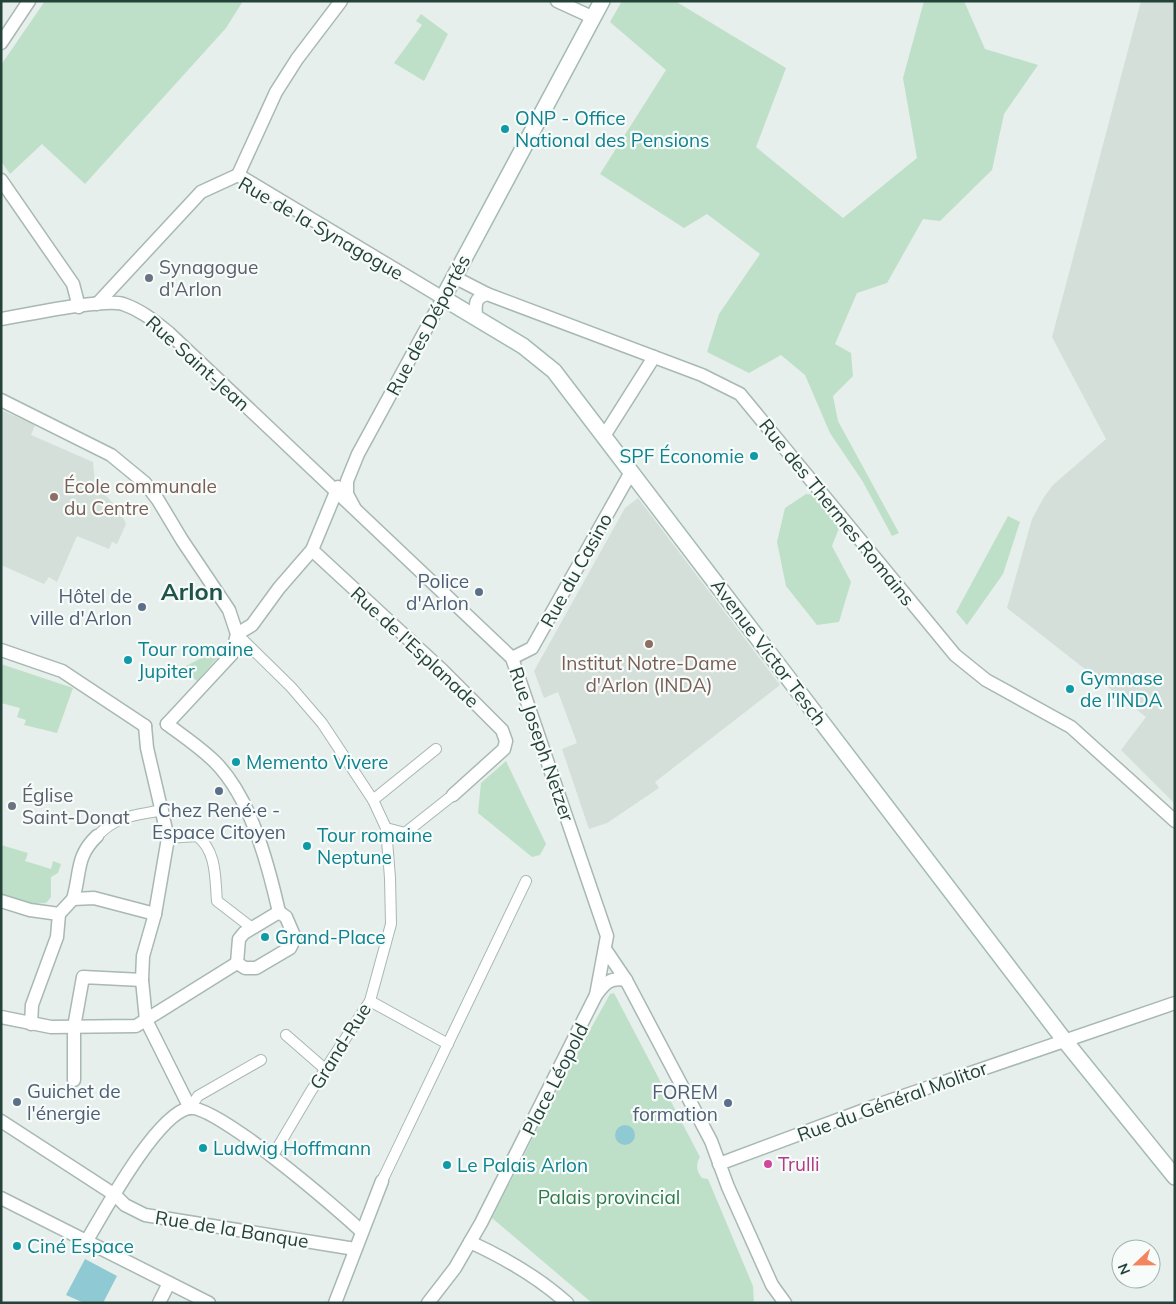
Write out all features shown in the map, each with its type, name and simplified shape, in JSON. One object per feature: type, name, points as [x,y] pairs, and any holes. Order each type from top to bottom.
[{"type":"main road","name":"Rue des Déportés","points":[[442,298],[602,1]]},
{"type":"main road","name":"Avenue Victor Tesch","points":[[442,298],[476,316],[523,346],[554,371],[1066,1041],[1175,1177]]},
{"type":"street","points":[[1,43],[29,1]]},
{"type":"street","points":[[238,175],[276,92],[297,59],[342,1]]},
{"type":"street","points":[[557,1],[594,18]]},
{"type":"street","name":"Rue de la Synagogue","points":[[97,304],[201,192],[238,175],[442,298]]},
{"type":"street","points":[[1,180],[73,284],[79,307]]},
{"type":"street","name":"Rue des Thermes Romains","points":[[454,277],[487,294],[702,375],[740,394],[955,655],[986,680],[1071,727],[1175,821]]},
{"type":"street","points":[[476,316],[475,302],[479,297],[487,294]]},
{"type":"street","name":"Rue des Déportés","points":[[237,634],[252,625],[279,588],[312,550],[351,458],[358,454],[442,298]]},
{"type":"street","name":"Rue Saint-Jean","points":[[1,319],[97,304],[120,304],[139,310],[168,332],[336,492]]},
{"type":"street","points":[[604,436],[654,357]]},
{"type":"street","points":[[1,400],[111,454],[145,483],[229,610],[237,634],[232,654],[167,724],[145,726],[62,672],[1,650]]},
{"type":"street","name":"Rue Joseph Netzer","points":[[356,511],[348,494],[347,481],[358,454]]},
{"type":"street","name":"Rue du Casino","points":[[512,658],[532,648],[632,472]]},
{"type":"street","name":"Rue Joseph Netzer","points":[[336,492],[512,658],[604,923],[607,936],[596,995]]},
{"type":"street","name":"Rue de l'Esplanade","points":[[312,550],[444,671],[502,730],[508,747],[453,795]]},
{"type":"street","name":"Grand-Rue","points":[[237,634],[291,687],[322,723],[373,800],[386,828],[391,924],[370,1001],[325,1069],[272,1157]]},
{"type":"street","points":[[167,724],[215,762],[234,785],[258,839],[271,878],[279,912],[286,917],[295,938],[290,948],[256,968],[245,968],[237,963]]},
{"type":"street","points":[[145,726],[147,748],[168,838],[155,914],[144,956],[142,980],[146,1020],[190,1108]]},
{"type":"street","points":[[373,800],[436,749]]},
{"type":"street","points":[[386,828],[405,833],[453,795]]},
{"type":"street","points":[[31,1024],[32,1005],[58,938],[59,914],[73,899],[80,858],[87,846],[110,822],[128,816],[163,810]]},
{"type":"street","points":[[168,838],[197,836],[204,841],[211,854],[215,870],[217,901],[252,928]]},
{"type":"street","points":[[335,1303],[361,1231],[382,1181],[526,881]]},
{"type":"street","points":[[73,899],[94,898],[155,914]]},
{"type":"street","points":[[1,902],[30,910],[59,914]]},
{"type":"street","points":[[237,963],[239,939],[252,928],[279,912]]},
{"type":"street","points":[[605,949],[626,980],[711,1140],[719,1164],[772,1285],[785,1303]]},
{"type":"street","points":[[1,1016],[31,1024],[74,1027],[136,1026],[237,963]]},
{"type":"street","points":[[74,1080],[74,1027],[83,977],[142,980]]},
{"type":"street","points":[[596,995],[606,982],[615,978],[626,980]]},
{"type":"street","name":"Place Léopold","points":[[428,1303],[455,1268],[470,1242],[508,1172],[596,995]]},
{"type":"street","points":[[370,1001],[448,1044]]},
{"type":"street","name":"Rue du Général Molitor","points":[[719,1164],[883,1102],[1066,1041],[1175,1002]]},
{"type":"street","points":[[286,1035],[325,1069]]},
{"type":"street","points":[[86,1242],[153,1136],[171,1117],[190,1108],[198,1096],[261,1060]]},
{"type":"street","points":[[190,1108],[206,1111],[220,1119],[324,1196],[361,1231]]},
{"type":"street","name":"Rue de la Banque","points":[[1,1121],[115,1194],[125,1205],[145,1215],[355,1249]]},
{"type":"street","points":[[1,1198],[209,1303]]},
{"type":"street","points":[[470,1242],[499,1255],[544,1282],[567,1303]]},
{"type":"street","points":[[159,1303],[169,1283]]},
{"type":"shaded area","points":[[1141,1],[1175,1],[1175,804],[1121,750],[1146,717],[1007,608],[1032,519],[1044,497],[1053,485],[1106,439],[1052,337]]},
{"type":"shaded area","name":"École communale du Centre","points":[[1,410],[35,425],[31,435],[93,462],[95,485],[119,509],[126,524],[117,544],[112,542],[109,549],[77,536],[57,582],[49,577],[44,584],[1,565]]},
{"type":"shaded area","name":"Institut Notre-Dame d'Arlon (INDA)","points":[[638,498],[780,685],[655,782],[659,788],[607,823],[589,829],[562,749],[577,743],[558,692],[544,698],[534,671],[625,508]]},
{"type":"green space","points":[[45,1],[243,1],[226,28],[85,184],[42,144],[10,174],[1,161],[1,65]]},
{"type":"green space","points":[[622,1],[675,1],[786,68],[756,147],[843,218],[917,158],[903,78],[924,1],[964,1],[985,49],[1038,65],[1004,114],[992,170],[940,221],[923,219],[887,283],[857,293],[835,344],[851,353],[853,376],[833,396],[838,421],[899,533],[892,536],[863,482],[830,433],[805,375],[781,355],[749,373],[707,352],[719,314],[760,254],[707,214],[684,228],[600,174],[666,70],[610,22]]},
{"type":"green space","points":[[421,14],[448,34],[424,81],[394,63],[422,25],[416,21]]},
{"type":"green space","points":[[806,494],[818,495],[841,523],[832,546],[851,582],[839,622],[817,625],[786,586],[777,542],[785,508]]},
{"type":"green space","points":[[1008,516],[1020,522],[1003,574],[967,625],[956,612]]},
{"type":"green space","points":[[211,653],[217,658],[197,681],[182,668]]},
{"type":"green space","points":[[1,664],[73,688],[57,733],[24,725],[26,720],[17,717],[20,708],[1,703]]},
{"type":"green space","points":[[506,761],[546,844],[540,855],[532,857],[478,813],[481,783]]},
{"type":"green space","points":[[1,845],[28,853],[25,861],[51,869],[53,861],[61,864],[58,873],[51,877],[51,897],[46,903],[31,904],[1,895]]},
{"type":"green space","name":"Palais provincial","points":[[614,993],[700,1157],[697,1166],[698,1171],[702,1178],[708,1179],[753,1286],[754,1303],[592,1303],[492,1218],[560,1084],[610,994]]},
{"type":"water","points":[[621,1125],[629,1125],[635,1131],[635,1139],[629,1145],[621,1145],[615,1139],[615,1131]]},
{"type":"water","points":[[85,1259],[117,1276],[103,1303],[84,1303],[66,1295]]},
{"type":"place","name":"ONP - Office National des Pensions","points":[[505,129]]},
{"type":"place","name":"Synagogue d'Arlon","points":[[149,278]]},
{"type":"place","name":"SPF Économie","points":[[754,456]]},
{"type":"place","name":"École communale du Centre","points":[[54,497]]},
{"type":"place","name":"Police d'Arlon","points":[[479,592]]},
{"type":"place","name":"Hôtel de ville d'Arlon","points":[[142,607]]},
{"type":"place","name":"Institut Notre-Dame d'Arlon (INDA)","points":[[649,644]]},
{"type":"place","name":"Tour romaine Jupiter","points":[[128,660]]},
{"type":"place","name":"Gymnase de l'INDA","points":[[1070,689]]},
{"type":"place","name":"Memento Vivere","points":[[236,762]]},
{"type":"place","name":"Chez René·e - Espace Citoyen","points":[[219,791]]},
{"type":"place","name":"Église Saint-Donat","points":[[12,806]]},
{"type":"place","name":"Tour romaine Neptune","points":[[307,846]]},
{"type":"place","name":"Grand-Place","points":[[265,937]]},
{"type":"place","name":"Guichet de l'énergie","points":[[17,1102]]},
{"type":"place","name":"FOREM formation","points":[[728,1103]]},
{"type":"place","name":"Ludwig Hoffmann","points":[[203,1148]]},
{"type":"place","name":"Trulli","points":[[768,1164]]},
{"type":"place","name":"Le Palais Arlon","points":[[447,1165]]},
{"type":"place","name":"Ciné Espace","points":[[17,1246]]},
{"type":"district","name":"Arlon","points":[[192,592]]}]
